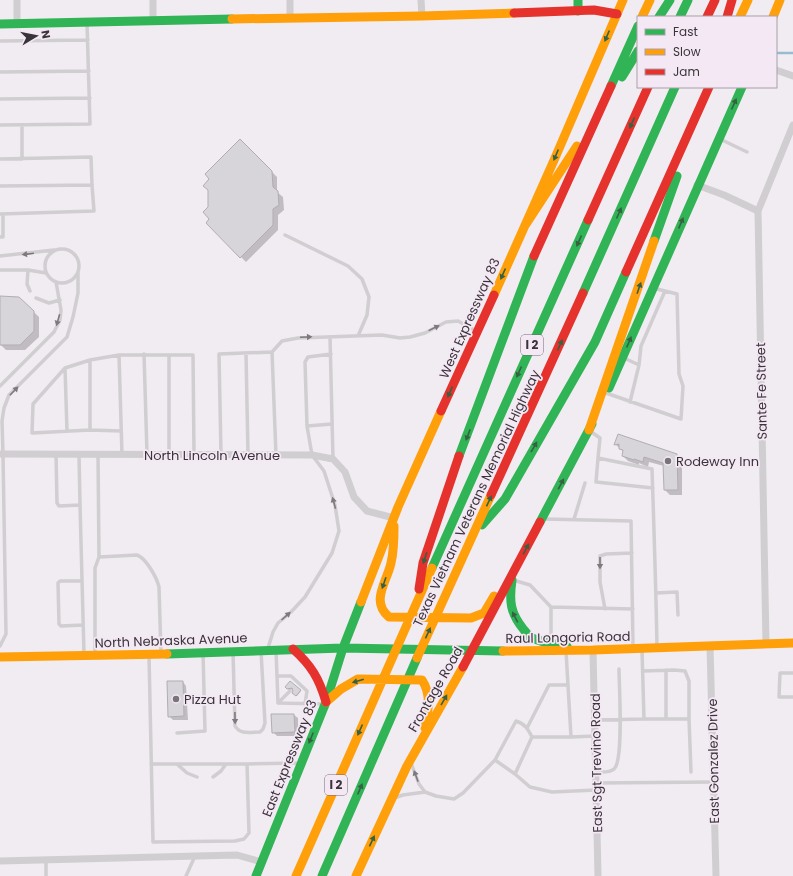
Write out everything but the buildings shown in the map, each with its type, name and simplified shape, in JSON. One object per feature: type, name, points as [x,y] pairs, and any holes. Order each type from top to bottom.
[{"type":"main road","points":[[578,0],[578,11]]},
{"type":"main road","name":"West Expressway 83","points":[[343,648],[394,518],[526,224],[623,0]]},
{"type":"main road","points":[[642,16],[650,0]]},
{"type":"main road","points":[[660,16],[670,0]]},
{"type":"main road","points":[[680,16],[688,0]]},
{"type":"main road","points":[[707,16],[715,0]]},
{"type":"main road","points":[[727,16],[732,0]]},
{"type":"main road","points":[[740,16],[748,0]]},
{"type":"main road","points":[[773,16],[780,0]]},
{"type":"main road","points":[[0,24],[290,17],[422,16],[594,10],[617,14]]},
{"type":"main road","points":[[417,604],[423,563],[458,459],[531,264],[637,28]]},
{"type":"main road","points":[[526,224],[637,53]]},
{"type":"main road","name":"Texas Vietnam Veterans Memorial Highway","points":[[296,876],[508,397],[648,88]]},
{"type":"main road","name":"Texas Vietnam Veterans Memorial Highway","points":[[323,876],[400,694],[534,402],[675,88]]},
{"type":"main road","points":[[589,430],[636,298],[705,88]]},
{"type":"main road","points":[[472,537],[505,499],[595,342],[709,88]]},
{"type":"main road","points":[[542,518],[589,430],[623,358],[697,185],[742,88]]},
{"type":"main road","points":[[394,518],[392,557],[380,594],[380,605],[389,617],[470,618],[484,613],[503,583],[513,576]]},
{"type":"main road","name":"Frontage Road","points":[[356,876],[410,759],[472,651],[513,576],[542,518]]},
{"type":"main road","points":[[513,576],[511,608],[513,616],[519,626],[532,638],[589,650]]},
{"type":"main road","name":"Raul Longoria Road","points":[[343,648],[472,651],[589,650],[657,649],[793,643]]},
{"type":"main road","name":"North Nebraska Avenue","points":[[0,657],[95,656],[268,649],[343,648]]},
{"type":"main road","name":"East Expressway 83","points":[[256,876],[325,703],[343,648]]},
{"type":"main road","points":[[293,649],[309,663],[319,679],[325,703],[341,689],[358,679],[422,680],[426,684],[428,692],[429,710],[424,735]]},
{"type":"main road","points":[[288,876],[348,757]]},
{"type":"street","points":[[17,0],[17,24]]},
{"type":"street","points":[[153,0],[153,20]]},
{"type":"street","points":[[290,0],[290,17]]},
{"type":"street","points":[[421,0],[422,16]]},
{"type":"street","points":[[777,70],[793,76]]},
{"type":"street","name":"Sante Fe Street","points":[[766,644],[758,211],[793,125]]},
{"type":"street","points":[[697,185],[724,195],[758,211]]},
{"type":"street","name":"North Lincoln Avenue","points":[[2,454],[312,455],[333,459]]},
{"type":"street","points":[[333,459],[345,472],[354,497],[367,512],[394,518]]},
{"type":"street","name":"East Gonzalez Drive","points":[[710,646],[716,876]]},
{"type":"street","name":"East Sgt Trevino Road","points":[[589,650],[595,720],[598,876]]},
{"type":"street","points":[[0,860],[237,855],[262,862]]},
{"type":"lane","points":[[0,125],[90,124],[87,22]]},
{"type":"lane","points":[[0,41],[88,40]]},
{"type":"lane","points":[[0,72],[89,71]]},
{"type":"lane","points":[[0,99],[90,98]]},
{"type":"lane","points":[[22,125],[22,159]]},
{"type":"lane","points":[[719,138],[747,152]]},
{"type":"lane","points":[[0,159],[91,157],[94,212],[1,214],[3,237],[0,237]]},
{"type":"lane","points":[[0,186],[92,185]]},
{"type":"lane","points":[[285,235],[348,266],[362,279],[369,297],[368,315],[358,336]]},
{"type":"lane","points":[[57,250],[52,253],[45,262],[48,277],[56,282],[67,282],[72,280],[78,272]]},
{"type":"lane","points":[[0,256],[68,250],[73,254],[78,264],[78,293],[67,337],[9,395],[4,408],[2,421],[2,454],[6,634],[0,646]]},
{"type":"lane","points":[[0,270],[28,270],[46,273]]},
{"type":"lane","points":[[28,270],[27,284],[30,291]]},
{"type":"lane","points":[[0,386],[54,332],[60,320],[61,310],[56,282]]},
{"type":"lane","points":[[606,393],[681,419],[682,386],[679,374],[678,294],[653,288]]},
{"type":"lane","points":[[630,402],[639,365],[641,346],[665,291]]},
{"type":"lane","points":[[36,298],[49,303],[60,300]]},
{"type":"lane","points":[[276,455],[272,352],[282,341],[298,338],[382,335],[410,338],[425,333],[446,322],[458,321],[477,331]]},
{"type":"lane","points":[[330,337],[333,459]]},
{"type":"lane","points":[[246,352],[248,455]]},
{"type":"lane","points":[[221,455],[219,354],[272,352]]},
{"type":"lane","points":[[144,354],[147,455]]},
{"type":"lane","points":[[233,651],[235,726],[237,730],[241,732],[260,732],[265,723],[268,649],[273,632],[278,623],[305,597],[332,553],[338,531],[335,505],[324,471],[312,455],[307,426],[305,362],[308,357],[331,354]]},
{"type":"lane","points":[[119,355],[122,455]]},
{"type":"lane","points":[[121,431],[90,430],[32,433],[33,404],[66,368],[90,360],[119,355],[193,355],[194,455]]},
{"type":"lane","points":[[169,355],[169,455]]},
{"type":"lane","points":[[623,358],[639,365]]},
{"type":"lane","points":[[90,360],[90,430]]},
{"type":"lane","points":[[66,368],[67,431]]},
{"type":"lane","points":[[307,426],[332,424]]},
{"type":"lane","points":[[589,430],[600,438],[596,482],[653,488]]},
{"type":"lane","points":[[56,454],[57,503],[59,506],[80,505]]},
{"type":"lane","points":[[79,454],[84,656]]},
{"type":"lane","points":[[95,656],[95,568],[99,557],[98,454]]},
{"type":"lane","points":[[598,458],[652,469],[657,649]]},
{"type":"lane","points":[[574,519],[585,483]]},
{"type":"lane","points":[[542,518],[631,521],[633,609],[638,649],[643,672],[644,719]]},
{"type":"lane","points":[[605,608],[600,582],[600,556],[606,554],[632,553]]},
{"type":"lane","points":[[99,557],[137,555],[142,557],[157,579],[159,587],[162,654]]},
{"type":"lane","points":[[513,576],[530,585],[550,607],[551,643]]},
{"type":"lane","points":[[82,581],[60,581],[58,583],[59,624],[61,626],[83,625]]},
{"type":"lane","points":[[656,593],[677,592],[678,615]]},
{"type":"lane","points":[[550,607],[633,609]]},
{"type":"lane","points":[[268,649],[278,676],[278,703]]},
{"type":"lane","points":[[566,650],[571,737]]},
{"type":"lane","points":[[177,733],[205,731],[203,652]]},
{"type":"lane","points":[[149,654],[153,842],[235,841],[244,839],[250,833],[248,764]]},
{"type":"lane","points":[[596,772],[611,771],[615,769],[617,765],[620,720],[619,669]]},
{"type":"lane","points":[[666,670],[666,719]]},
{"type":"lane","points":[[643,672],[682,670],[688,675],[691,772]]},
{"type":"lane","points":[[793,672],[780,673],[780,697],[793,697]]},
{"type":"lane","points":[[278,676],[291,676],[297,684],[306,691],[305,704]]},
{"type":"lane","points":[[527,728],[549,686],[568,685]]},
{"type":"lane","points":[[278,703],[290,691]]},
{"type":"lane","points":[[278,703],[325,703]]},
{"type":"lane","points":[[595,720],[689,719]]},
{"type":"lane","points":[[391,799],[403,795],[425,792],[436,796],[454,799],[463,793],[495,760],[516,721],[522,723],[527,728],[532,737]]},
{"type":"lane","points":[[532,737],[595,736]]},
{"type":"lane","points":[[514,774],[532,737]]},
{"type":"lane","points":[[410,759],[419,784],[425,792]]},
{"type":"lane","points":[[495,760],[530,787],[552,792],[596,787],[713,782]]},
{"type":"lane","points":[[151,764],[301,763]]},
{"type":"lane","points":[[177,764],[187,773],[197,777]]},
{"type":"lane","points":[[213,777],[221,771],[226,764]]},
{"type":"lane","points":[[186,876],[195,856]]},
{"type":"lane","points":[[46,860],[46,876]]},
{"type":"waterway","points":[[777,53],[793,53]]},
{"type":"traffic: fast","points":[[578,0],[578,11]]},
{"type":"traffic: fast","points":[[660,16],[670,0]]},
{"type":"traffic: fast","points":[[680,16],[688,0]]},
{"type":"traffic: fast","points":[[0,24],[232,19]]},
{"type":"traffic: fast","points":[[611,86],[637,28]]},
{"type":"traffic: fast","points":[[622,77],[637,53]]},
{"type":"traffic: fast","points":[[583,293],[675,88]]},
{"type":"traffic: fast","points":[[609,388],[742,88]]},
{"type":"traffic: fast","points":[[654,241],[677,176]]},
{"type":"traffic: fast","points":[[432,568],[588,220]]},
{"type":"traffic: fast","points":[[459,456],[534,256]]},
{"type":"traffic: fast","points":[[482,525],[505,499],[595,342],[626,272]]},
{"type":"traffic: fast","points":[[540,522],[592,424]]},
{"type":"traffic: fast","points":[[512,580],[511,601],[513,612],[519,624],[530,637],[534,639],[567,646]]},
{"type":"traffic: fast","points":[[256,876],[326,702],[343,648],[361,602]]},
{"type":"traffic: fast","points":[[167,654],[343,648],[503,651]]},
{"type":"traffic: fast","points":[[322,876],[417,658]]},
{"type":"traffic: slow","points":[[494,295],[623,0]]},
{"type":"traffic: slow","points":[[642,16],[650,0]]},
{"type":"traffic: slow","points":[[740,16],[748,0]]},
{"type":"traffic: slow","points":[[773,16],[780,0]]},
{"type":"traffic: slow","points":[[232,19],[514,13]]},
{"type":"traffic: slow","points":[[526,224],[577,146]]},
{"type":"traffic: slow","points":[[589,430],[654,241]]},
{"type":"traffic: slow","points":[[361,602],[398,507],[441,411]]},
{"type":"traffic: slow","points":[[417,658],[491,495]]},
{"type":"traffic: slow","points":[[394,526],[392,558],[380,598],[383,611],[389,617],[471,618],[484,613],[494,596]]},
{"type":"traffic: slow","points":[[296,876],[432,568]]},
{"type":"traffic: slow","points":[[503,651],[593,650],[793,643]]},
{"type":"traffic: slow","points":[[0,657],[167,654]]},
{"type":"traffic: slow","points":[[356,876],[407,766],[463,667]]},
{"type":"traffic: slow","points":[[326,702],[341,689],[358,679],[422,680],[428,698],[425,728]]},
{"type":"traffic: jam","points":[[707,16],[715,0]]},
{"type":"traffic: jam","points":[[727,16],[732,0]]},
{"type":"traffic: jam","points":[[514,13],[594,10],[617,14]]},
{"type":"traffic: jam","points":[[534,256],[611,86]]},
{"type":"traffic: jam","points":[[588,220],[648,88]]},
{"type":"traffic: jam","points":[[626,272],[709,88]]},
{"type":"traffic: jam","points":[[491,495],[583,293]]},
{"type":"traffic: jam","points":[[441,411],[494,295]]},
{"type":"traffic: jam","points":[[419,589],[423,563],[459,456]]},
{"type":"traffic: jam","points":[[463,667],[540,522]]},
{"type":"traffic: jam","points":[[293,649],[314,672],[326,702]]},
{"type":"place","name":"Rodeway Inn","points":[[668,461]]},
{"type":"place","name":"Pizza Hut","points":[[176,699]]}]
